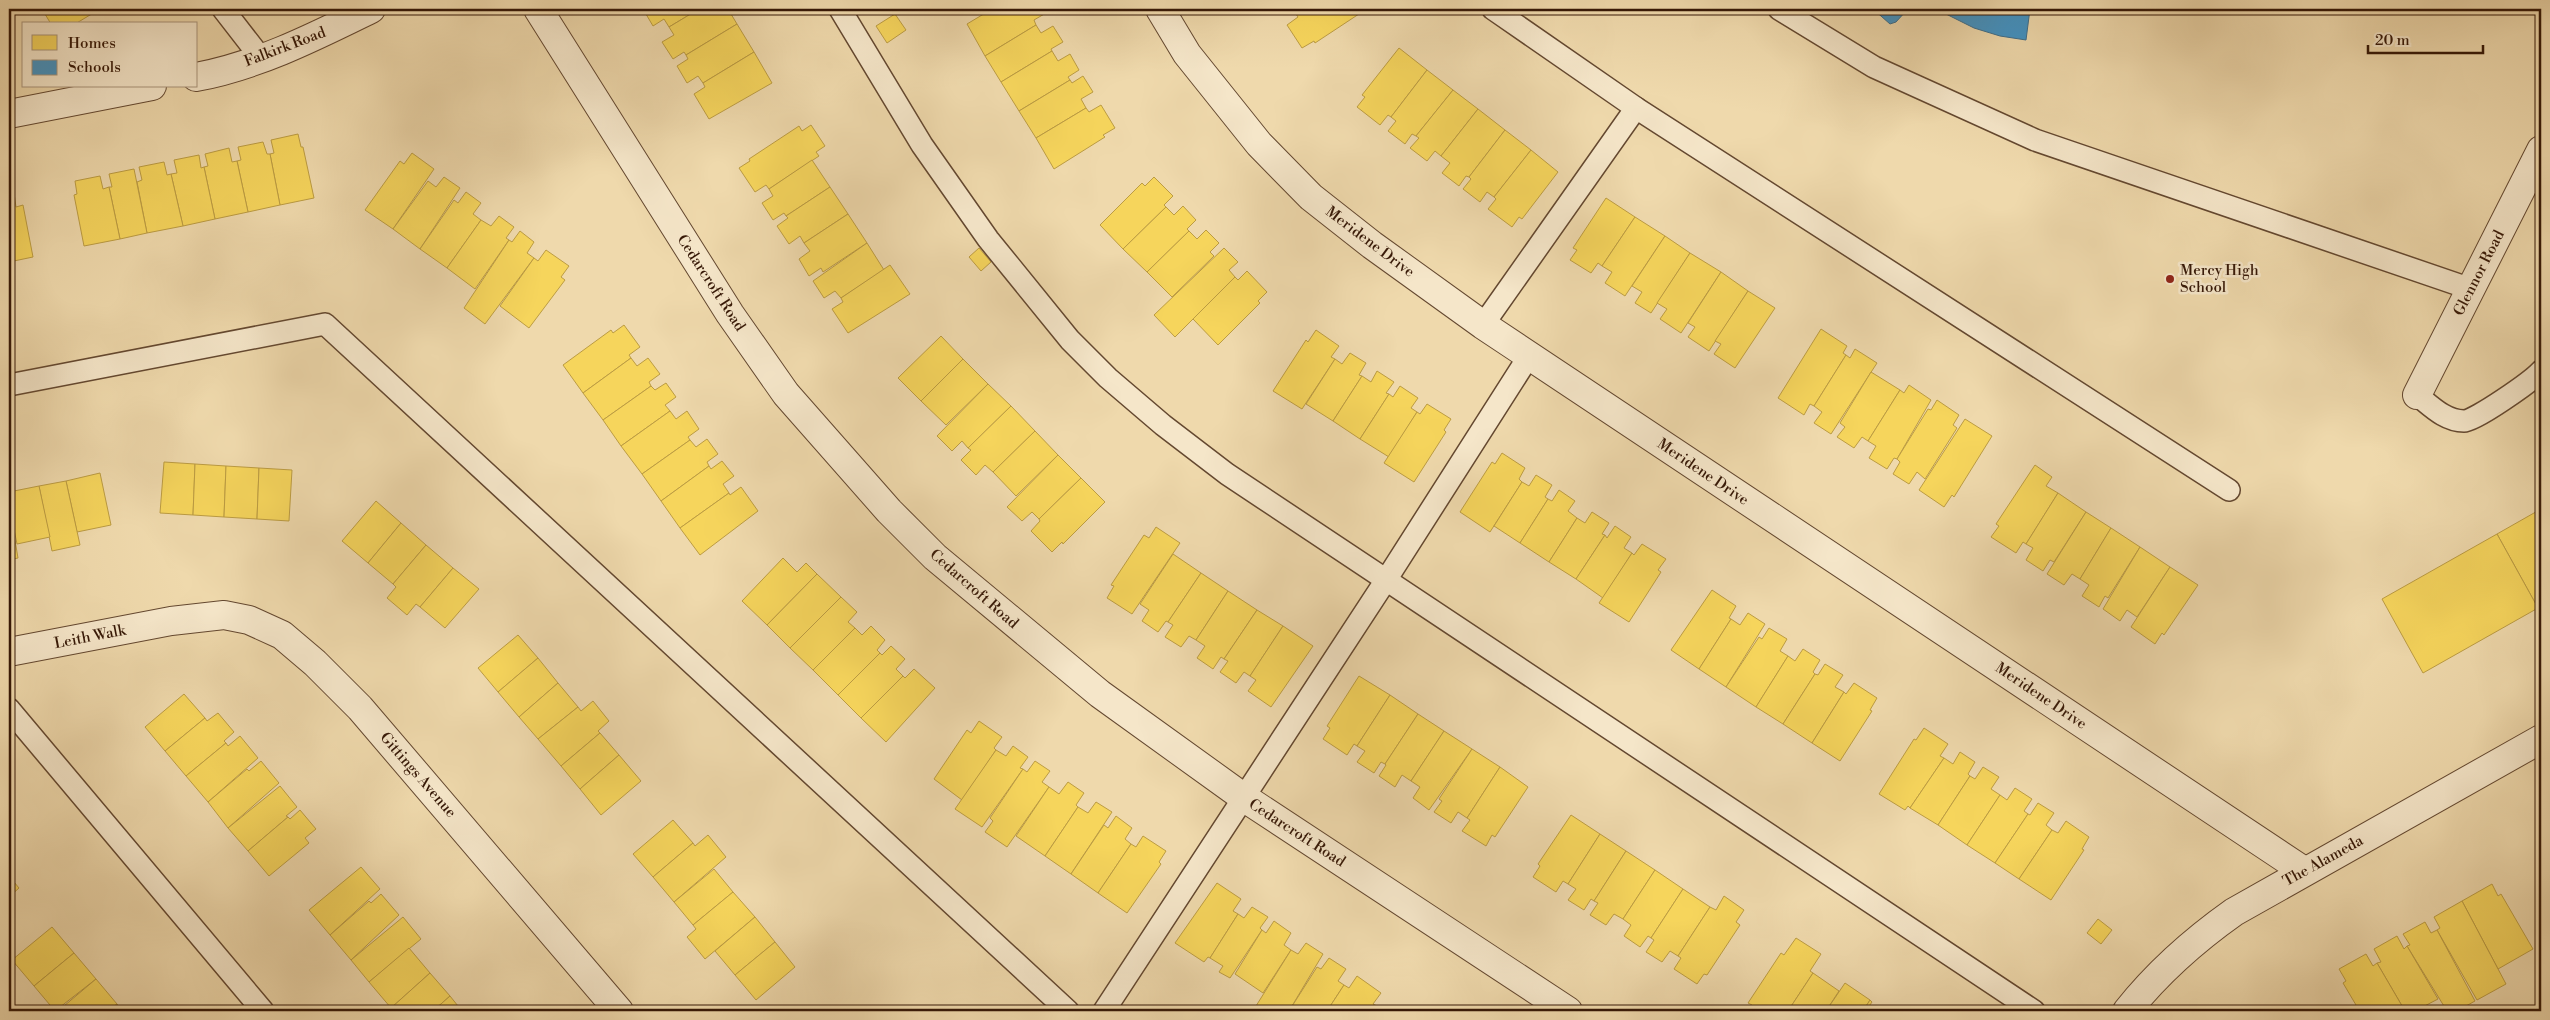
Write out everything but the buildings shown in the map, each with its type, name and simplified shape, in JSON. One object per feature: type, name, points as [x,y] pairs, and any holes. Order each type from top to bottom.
[{"type":"street","name":"Falkirk Road","points":[[198,77],[261,58],[326,31],[371,9]]},
{"type":"street","name":"Cedarcroft Road","points":[[538,9],[730,314],[786,394],[889,511],[935,557],[1100,694],[1243,798],[1568,1011]]},
{"type":"street","name":"Meridene Drive","points":[[1160,9],[1187,54],[1259,144],[1311,197],[1372,246],[1529,356],[2304,871]]},
{"type":"street","points":[[9,114],[142,88]]},
{"type":"street","name":"Glennor Road","points":[[2417,396],[2471,289],[2538,168]]},
{"type":"street","name":"Gittings Avenue","points":[[171,621],[224,615],[249,620],[282,635],[315,663],[360,708],[426,783],[619,1011]]},
{"type":"street","name":"Leith Walk","points":[[9,652],[171,621]]},
{"type":"street","name":"The Alameda","points":[[2127,1011],[2147,986],[2196,938],[2234,912],[2541,739]]},
{"type":"lane","points":[[223,9],[261,58]]},
{"type":"lane","points":[[840,9],[922,145],[988,240],[1070,340],[1129,396],[1227,474],[2034,1011]]},
{"type":"lane","points":[[1493,9],[1636,108],[2229,490]]},
{"type":"lane","points":[[1780,9],[1874,67],[2035,140],[2471,289]]},
{"type":"lane","points":[[1483,325],[1636,108]]},
{"type":"lane","points":[[9,386],[325,324],[1068,1011]]},
{"type":"lane","points":[[1104,1011],[1386,580],[1529,356]]},
{"type":"lane","points":[[2417,396],[2446,417],[2465,421],[2488,410],[2541,371]]},
{"type":"lane","points":[[9,709],[263,1011]]},
{"type":"place","name":"Mercy High School","points":[[2170,279]]}]
